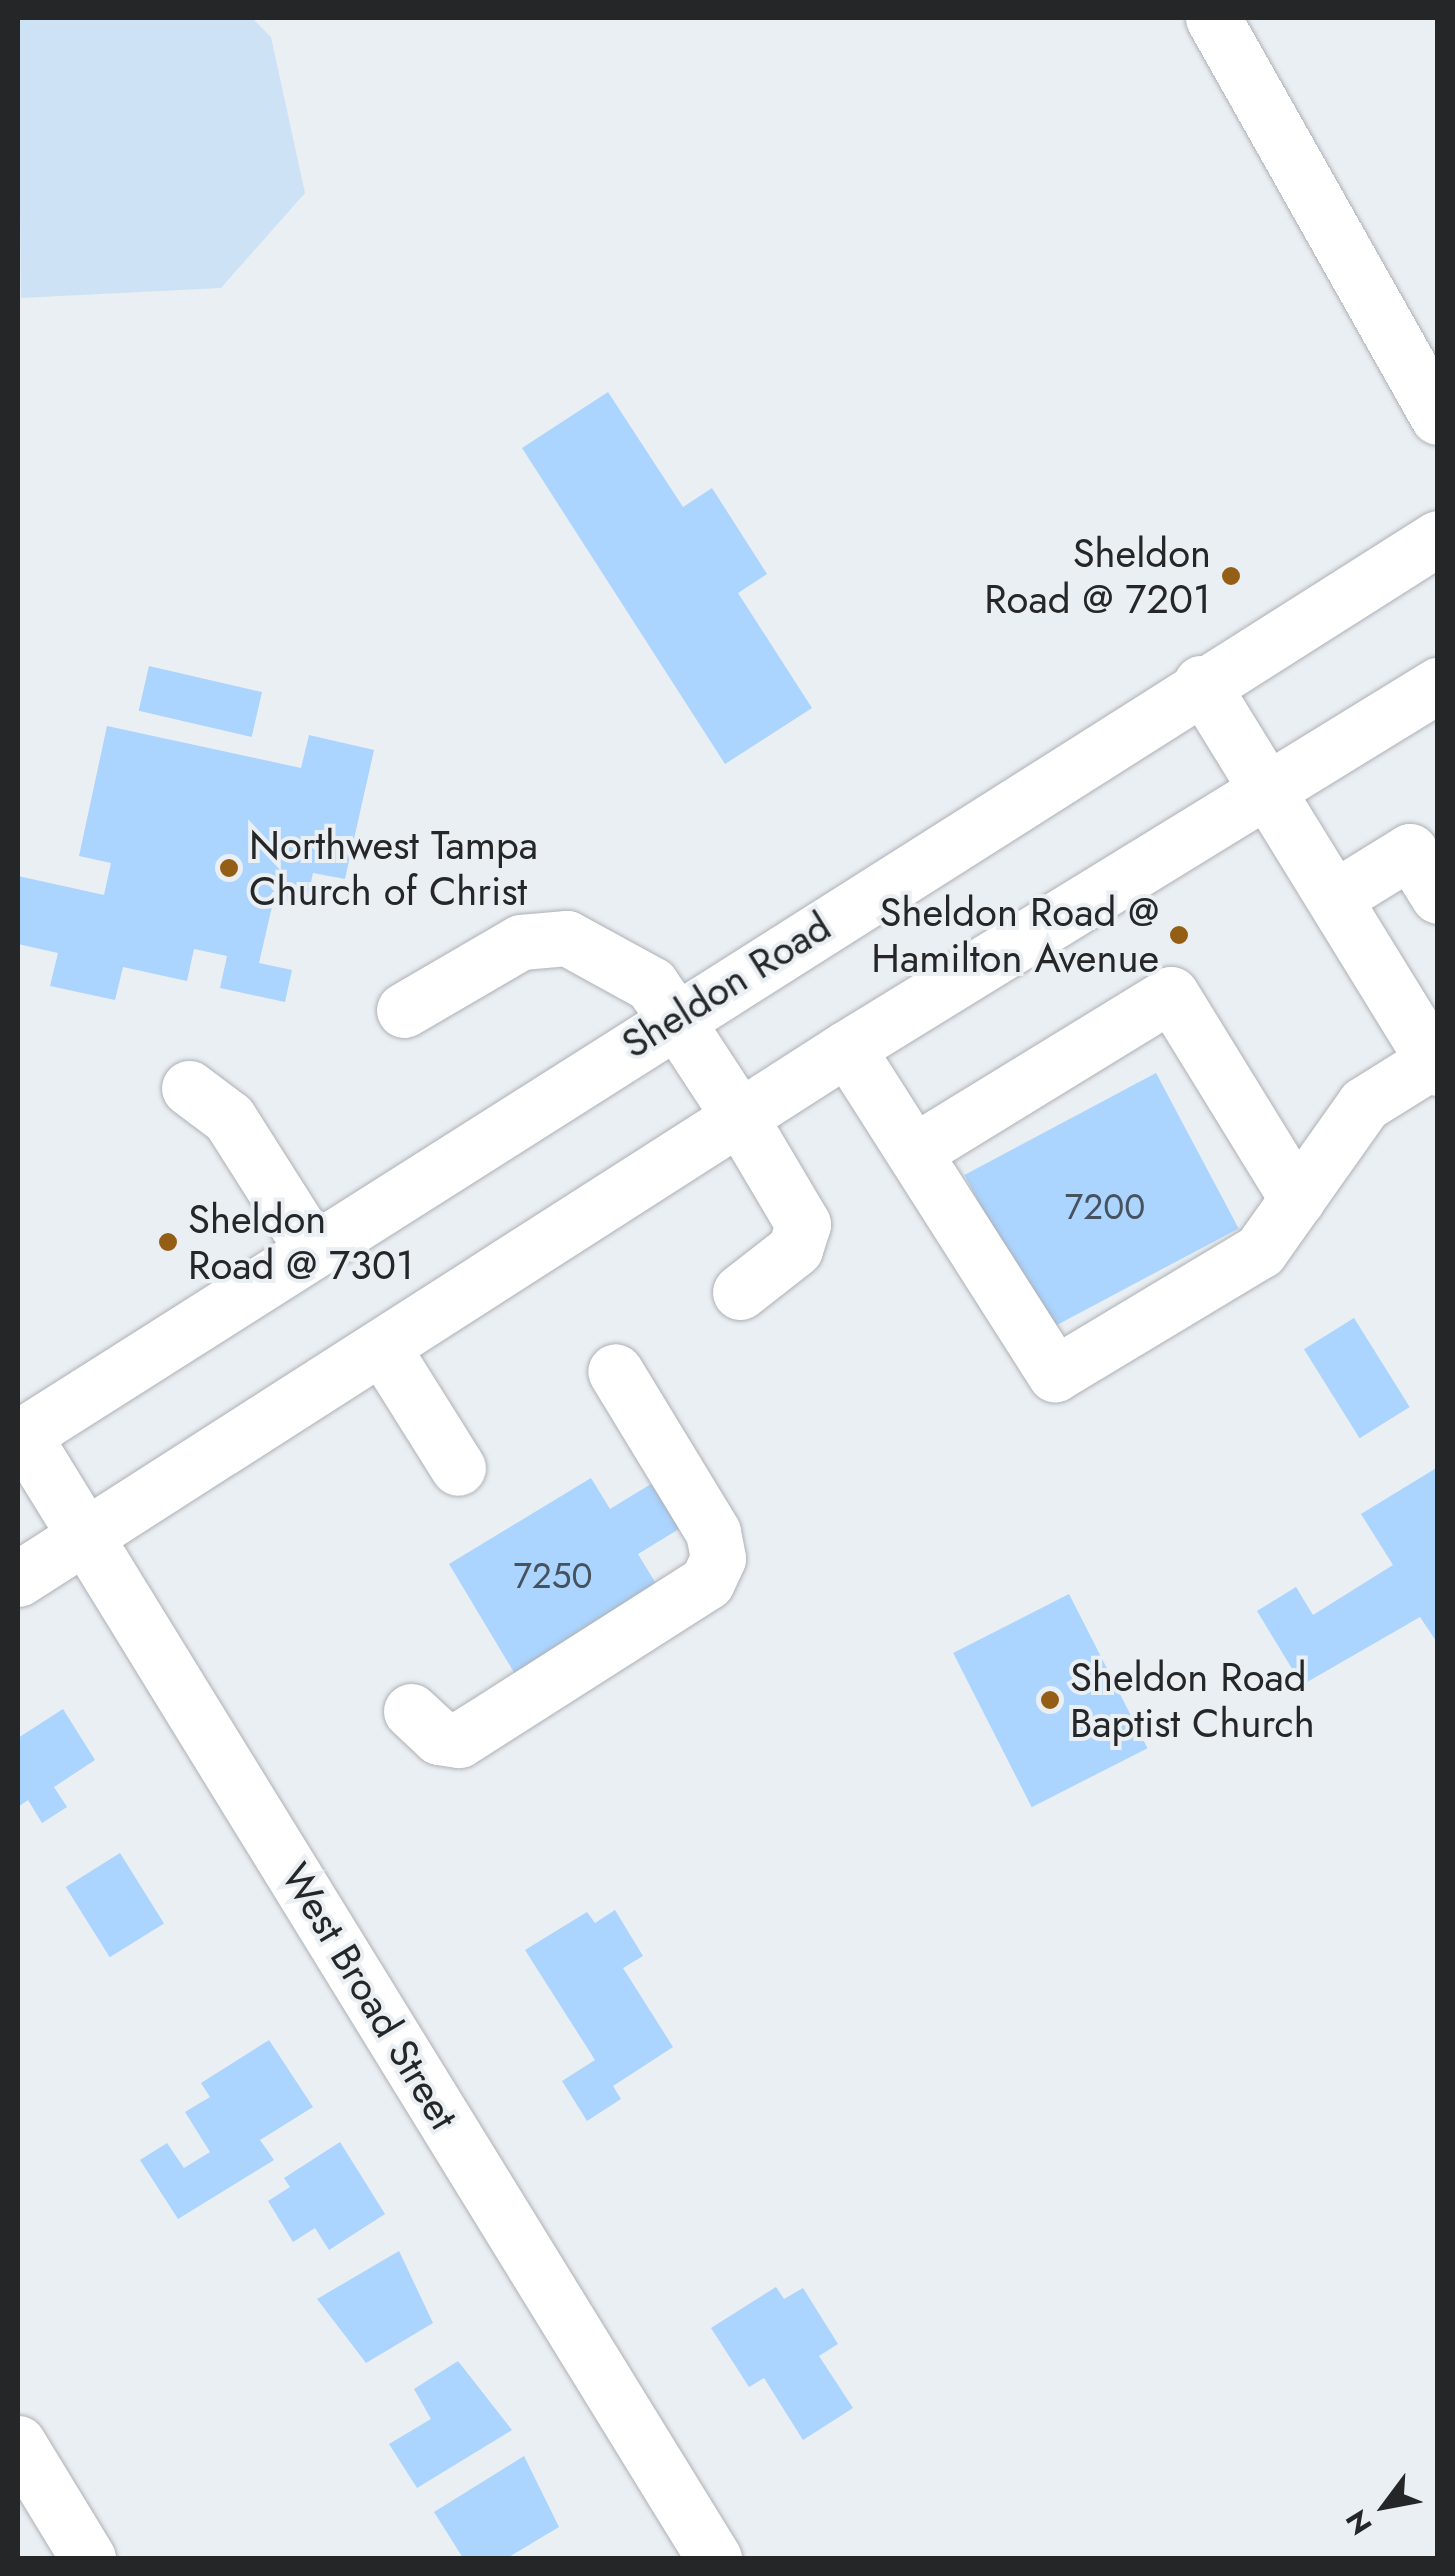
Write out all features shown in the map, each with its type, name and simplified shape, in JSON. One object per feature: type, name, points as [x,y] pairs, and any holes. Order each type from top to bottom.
[{"type":"main road","points":[[1213,18],[1438,417]]},
{"type":"main road","name":"Sheldon Road","points":[[20,1437],[312,1247],[1202,683],[1438,538]]},
{"type":"main road","points":[[847,1048],[1056,1374],[1260,1251],[1364,1104],[1435,1064],[1202,683]]},
{"type":"main road","points":[[18,1579],[742,1121],[847,1048],[1437,687]]},
{"type":"main road","points":[[1334,898],[1428,861]]},
{"type":"main road","points":[[404,1010],[521,942],[567,938],[651,984],[742,1121],[803,1224],[795,1249],[740,1292]]},
{"type":"main road","points":[[915,1151],[1171,994],[1297,1199]]},
{"type":"main road","points":[[189,1088],[229,1118],[312,1247]]},
{"type":"main road","points":[[384,1350],[458,1468]]},
{"type":"main road","points":[[411,1711],[439,1738],[460,1740],[707,1582],[718,1558],[713,1532],[615,1371]]},
{"type":"main road","name":"West Broad Street","points":[[20,1437],[90,1533],[714,2558]]},
{"type":"main road","points":[[18,2443],[88,2558]]},
{"type":"shaded area","points":[[18,18],[252,18],[271,37],[305,193],[221,288],[21,298]]},
{"type":"building","points":[[608,392],[683,507],[712,488],[767,574],[738,593],[812,708],[725,764],[522,448]]},
{"type":"building","points":[[149,666],[262,692],[252,737],[139,711]]},
{"type":"building","name":"Northwest Tampa Church of Christ","points":[[107,726],[301,768],[309,735],[374,750],[345,879],[313,873],[306,905],[274,898],[259,963],[292,970],[285,1002],[220,988],[227,956],[194,949],[187,981],[123,967],[115,1000],[50,986],[58,953],[18,944],[18,876],[104,895],[111,863],[79,856]]},
{"type":"building","points":[[1156,1073],[1239,1228],[1047,1330],[964,1175]]},
{"type":"building","points":[[1354,1318],[1410,1407],[1360,1438],[1304,1349]]},
{"type":"building","points":[[692,1459],[720,1504],[638,1554],[658,1587],[515,1674],[449,1564],[591,1478],[610,1509]]},
{"type":"building","points":[[1438,1467],[1438,1644],[1420,1617],[1302,1685],[1257,1611],[1296,1587],[1313,1615],[1393,1565],[1361,1514]]},
{"type":"building","name":"Sheldon Road Baptist Church","points":[[1069,1594],[1148,1748],[1032,1807],[953,1653]]},
{"type":"building","points":[[63,1709],[95,1760],[54,1787],[67,1807],[42,1823],[28,1800],[18,1807],[18,1738]]},
{"type":"building","points":[[120,1853],[164,1923],[110,1957],[66,1887]]},
{"type":"building","points":[[615,1910],[643,1956],[623,1968],[673,2047],[613,2086],[621,2099],[587,2121],[562,2081],[595,2060],[525,1950],[587,1912],[595,1923]]},
{"type":"building","points":[[269,2040],[313,2107],[260,2140],[274,2160],[178,2219],[140,2160],[167,2143],[184,2168],[210,2152],[185,2112],[210,2097],[201,2083]]},
{"type":"building","points":[[340,2142],[385,2214],[329,2250],[315,2228],[293,2242],[268,2201],[290,2187],[284,2178]]},
{"type":"building","points":[[399,2251],[433,2323],[366,2363],[317,2299]]},
{"type":"building","points":[[776,2287],[784,2299],[803,2288],[838,2344],[819,2356],[853,2408],[803,2440],[764,2378],[749,2387],[711,2328]]},
{"type":"building","points":[[458,2361],[512,2430],[417,2488],[389,2444],[431,2419],[414,2389]]},
{"type":"building","points":[[524,2456],[559,2527],[507,2558],[463,2558],[434,2512]]},
{"type":"place","name":"Sheldon Road @ 7201","points":[[1231,576]]},
{"type":"place","name":"Northwest Tampa Church of Christ","points":[[229,868]]},
{"type":"place","name":"Sheldon Road @ Hamilton Avenue","points":[[1179,935]]},
{"type":"place","name":"Sheldon Road @ 7301","points":[[168,1242]]},
{"type":"place","name":"Sheldon Road Baptist Church","points":[[1050,1700]]}]
